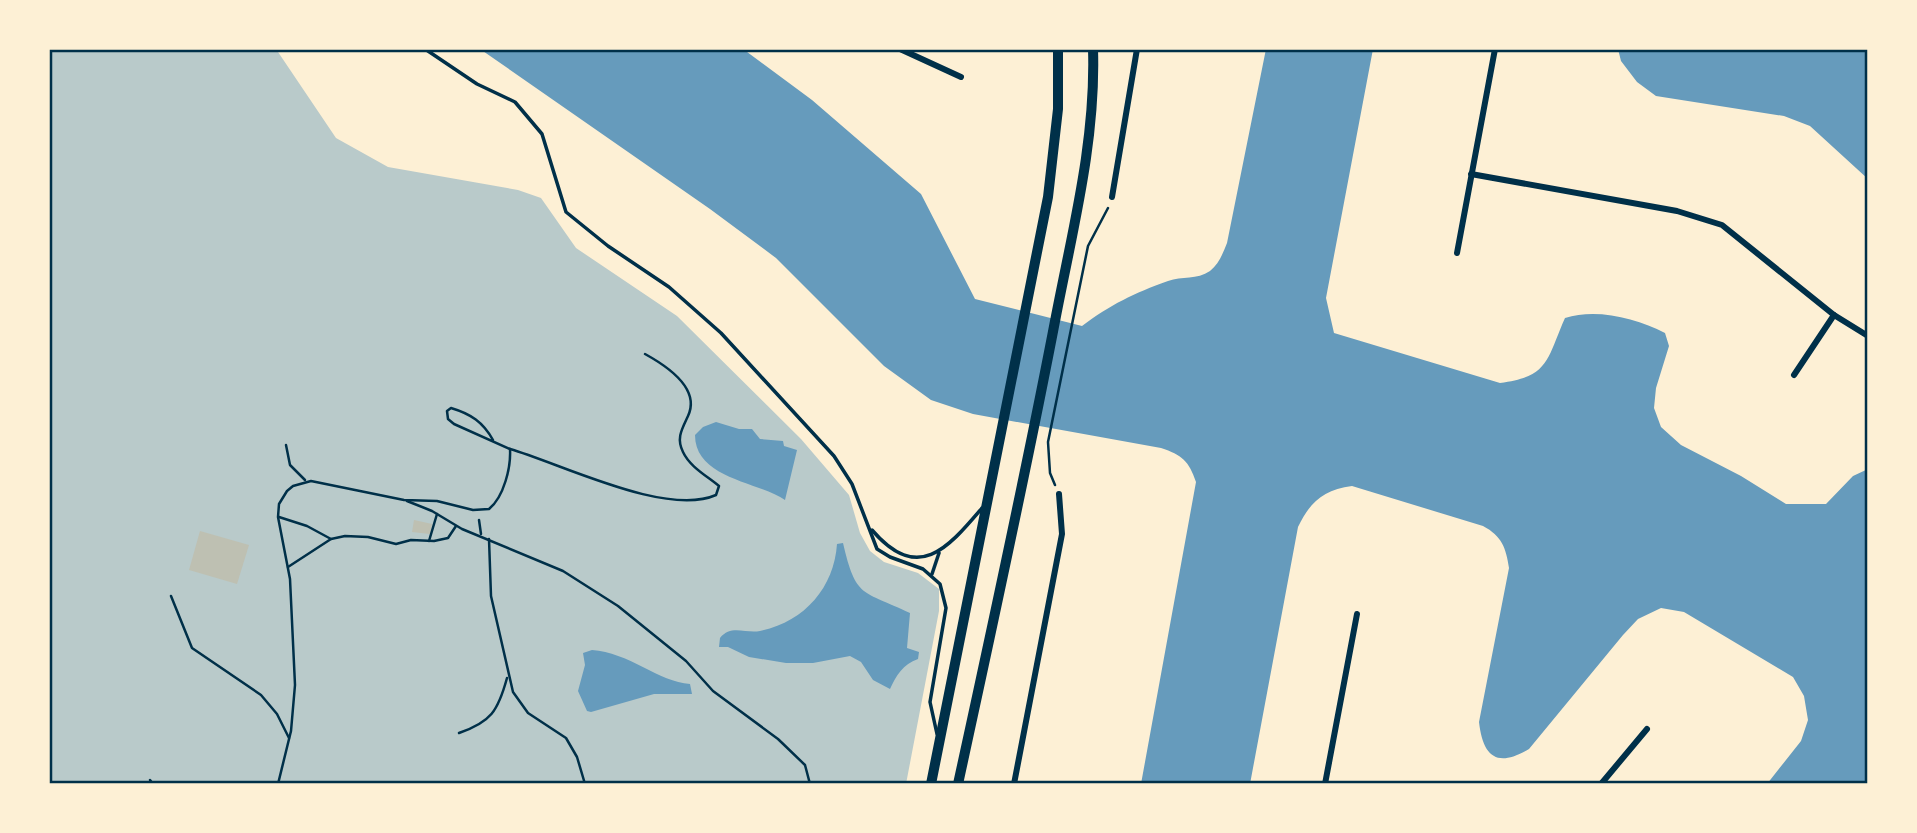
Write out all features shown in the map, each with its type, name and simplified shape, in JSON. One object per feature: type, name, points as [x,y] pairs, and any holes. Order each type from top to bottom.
[{"type":"main road","points":[[931,784],[1004,429],[1055,157],[1058,49]]},
{"type":"main road","points":[[958,784],[1033,435],[1090,130],[1093,49]]},
{"type":"street","points":[[900,49],[961,77]]},
{"type":"street","points":[[1112,197],[1137,49]]},
{"type":"street","points":[[1457,253],[1495,49]]},
{"type":"street","points":[[1471,174],[1678,211],[1722,225],[1834,315],[1868,336]]},
{"type":"street","points":[[1794,375],[1834,315]]},
{"type":"street","points":[[1014,784],[1062,534],[1059,494]]},
{"type":"street","points":[[1325,784],[1357,614]]},
{"type":"street","points":[[1601,784],[1647,729]]},
{"type":"lane","points":[[425,49],[477,84],[515,102],[541,134],[566,212],[608,246],[669,286],[721,333],[834,456],[852,485],[875,544],[884,554],[932,574],[943,591],[946,608],[930,702],[940,744]]},
{"type":"lane","points":[[870,529],[890,549],[918,556],[939,553],[956,540],[990,498]]},
{"type":"lane","points":[[932,574],[939,553]]},
{"type":"path","points":[[1059,494],[1050,473],[1048,442],[1088,246],[1104,219],[1112,197]]},
{"type":"path","points":[[493,440],[484,424],[471,415],[451,408],[447,411],[448,419],[454,424],[510,449],[658,498],[689,501],[716,495],[719,486],[682,452],[680,432],[690,409],[684,389],[673,370],[645,354]]},
{"type":"path","points":[[286,445],[290,465],[307,481],[404,500],[437,500],[473,510],[489,509],[498,496],[505,478],[510,449]]},
{"type":"path","points":[[278,784],[289,737],[295,685],[288,566],[278,517],[279,503],[287,491],[307,481]]},
{"type":"path","points":[[404,500],[437,514],[456,526],[563,571],[645,626],[686,661],[713,691],[778,739],[805,765],[810,784]]},
{"type":"path","points":[[429,541],[437,514]]},
{"type":"path","points":[[278,517],[307,526],[331,539]]},
{"type":"path","points":[[479,520],[481,535]]},
{"type":"path","points":[[288,566],[331,539],[368,537],[396,544],[411,540],[429,541],[448,538],[456,526]]},
{"type":"path","points":[[489,539],[491,596],[508,678],[519,702],[528,713],[566,738],[577,757],[585,784]]},
{"type":"path","points":[[171,596],[192,648],[261,695],[289,737]]},
{"type":"path","points":[[458,733],[484,724],[495,709],[508,678]]},
{"type":"path","points":[[150,780],[153,784]]},
{"type":"shaded area","points":[[49,49],[276,49],[336,138],[388,167],[518,190],[541,198],[576,248],[677,316],[801,439],[849,495],[860,533],[870,551],[884,562],[918,573],[939,589],[939,611],[906,784],[49,784]]},
{"type":"water","points":[[480,49],[743,49],[812,100],[921,194],[975,299],[1082,326],[1133,295],[1168,281],[1205,274],[1218,262],[1227,243],[1266,49],[1373,49],[1326,298],[1334,333],[1500,383],[1529,376],[1538,370],[1550,355],[1565,318],[1603,314],[1629,319],[1665,333],[1669,346],[1656,388],[1654,408],[1661,427],[1681,445],[1741,476],[1786,504],[1826,504],[1853,476],[1868,469],[1868,784],[1767,784],[1801,741],[1808,720],[1804,696],[1793,677],[1684,612],[1661,608],[1638,619],[1623,635],[1529,749],[1508,758],[1493,756],[1484,744],[1479,722],[1509,568],[1502,543],[1483,526],[1352,486],[1325,494],[1307,511],[1298,527],[1250,784],[1141,784],[1196,482],[1184,460],[1161,448],[973,414],[931,400],[884,366],[776,258]]},
{"type":"water","points":[[1618,49],[1868,49],[1868,179],[1810,126],[1784,116],[1656,96],[1637,82],[1621,61]]},
{"type":"water","points":[[716,422],[739,429],[752,429],[760,439],[783,441],[784,446],[797,450],[785,500],[731,477],[706,461],[698,450],[695,435],[703,427]]},
{"type":"water","points":[[843,543],[857,584],[871,596],[910,613],[907,648],[919,652],[918,659],[901,671],[890,689],[873,680],[861,662],[850,656],[813,663],[786,663],[749,657],[728,647],[719,647],[720,638],[729,631],[760,631],[790,620],[803,611],[823,588],[835,560],[837,544]]},
{"type":"water","points":[[592,650],[618,656],[667,678],[690,684],[692,694],[654,694],[587,711],[578,691],[585,665],[583,653]]},
{"type":"building","points":[[414,520],[432,524],[430,534],[412,532]]},
{"type":"building","points":[[200,531],[249,545],[237,584],[189,570]]}]
